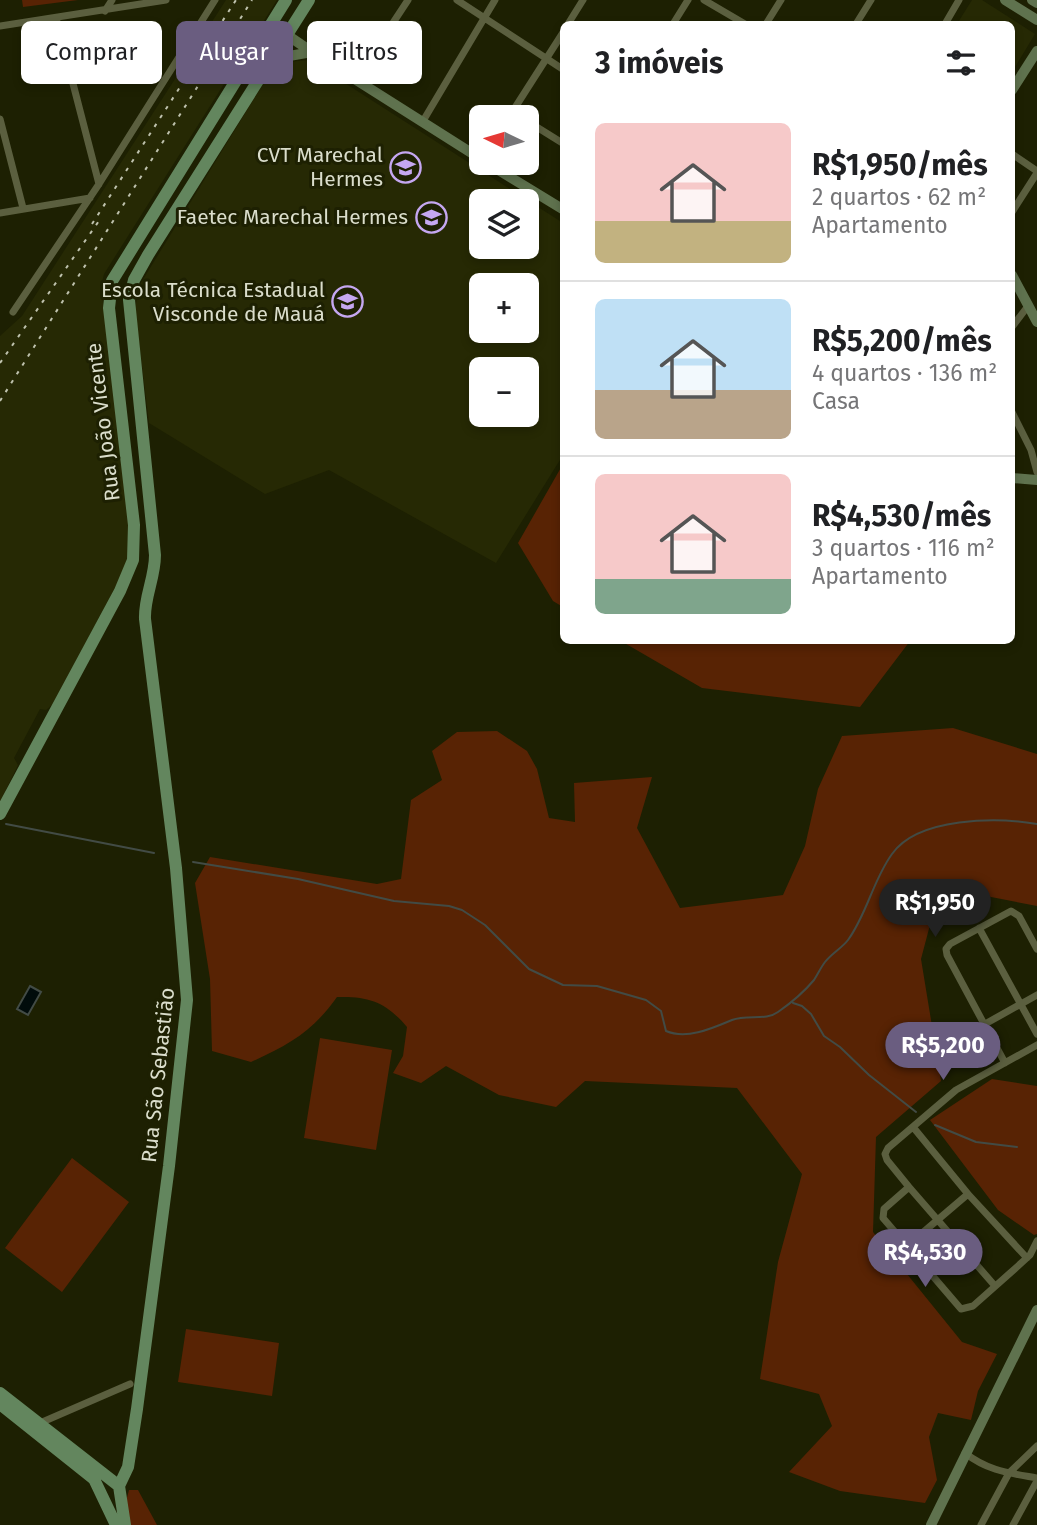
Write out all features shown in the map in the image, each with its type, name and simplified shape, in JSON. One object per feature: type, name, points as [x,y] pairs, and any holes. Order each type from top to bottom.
[{"type":"main road","name":"Rua João Vicente","points":[[273,21],[286,0]]},
{"type":"main road","name":"Rua João Vicente","points":[[293,25],[309,0]]},
{"type":"main road","points":[[1005,0],[1037,20]]},
{"type":"main road","points":[[1032,0],[1037,3]]},
{"type":"main road","points":[[1015,85],[1037,51]]},
{"type":"main road","name":"Rua João Vicente","points":[[0,814],[120,591],[133,560],[134,525],[114,363],[109,293],[135,240],[233,84]]},
{"type":"main road","name":"Rua João Vicente","points":[[153,583],[154,541],[133,361],[129,300],[134,280],[148,255],[256,84]]},
{"type":"main road","points":[[364,84],[469,151]]},
{"type":"main road","points":[[204,131],[220,141]]},
{"type":"main road","points":[[508,175],[560,205]]},
{"type":"main road","points":[[135,240],[148,255]]},
{"type":"main road","points":[[1015,281],[1037,322]]},
{"type":"main road","points":[[114,363],[133,361]]},
{"type":"main road","points":[[1015,478],[1037,480]]},
{"type":"main road","name":"Rua São Sebastião","points":[[119,1486],[127,1473],[136,1409],[169,1166],[187,1000],[176,868],[145,619],[145,608],[153,583]]},
{"type":"main road","points":[[931,1525],[1037,1310]]},
{"type":"main road","points":[[0,1393],[119,1486],[125,1525]]},
{"type":"main road","points":[[0,1404],[94,1479],[105,1484],[134,1486]]},
{"type":"main road","points":[[94,1479],[116,1525]]},
{"type":"street","points":[[105,11],[112,0]]},
{"type":"street","points":[[0,26],[166,0]]},
{"type":"street","points":[[13,312],[90,198],[215,0]]},
{"type":"street","points":[[394,21],[408,0]]},
{"type":"street","points":[[457,0],[560,68]]},
{"type":"street","points":[[423,121],[495,0]]},
{"type":"street","points":[[570,21],[583,0]]},
{"type":"street","points":[[675,21],[688,0]]},
{"type":"street","points":[[704,0],[741,21]]},
{"type":"street","points":[[768,21],[781,0]]},
{"type":"street","points":[[858,21],[871,0]]},
{"type":"street","points":[[946,21],[959,0]]},
{"type":"street","points":[[55,18],[99,184]]},
{"type":"street","points":[[517,105],[560,37]]},
{"type":"street","points":[[0,119],[23,208]]},
{"type":"street","points":[[539,128],[560,142]]},
{"type":"street","points":[[1015,156],[1037,172],[1015,207]]},
{"type":"street","points":[[0,213],[90,198]]},
{"type":"street","points":[[1015,323],[1028,306]]},
{"type":"street","points":[[1015,418],[1031,450],[1037,472]]},
{"type":"street","points":[[1005,1063],[946,951],[950,944],[1013,912],[1019,916],[1036,947]]},
{"type":"street","points":[[979,928],[1037,1034]]},
{"type":"street","points":[[985,1024],[1037,995]]},
{"type":"street","points":[[995,1286],[909,1187],[885,1154],[888,1148],[956,1090],[1037,1045]]},
{"type":"street","points":[[913,1127],[968,1194],[1027,1258]]},
{"type":"street","points":[[909,1187],[884,1209],[885,1221],[961,1309],[973,1307],[1027,1258],[1037,1241]]},
{"type":"street","points":[[907,1246],[968,1194]]},
{"type":"street","points":[[40,1423],[130,1384]]},
{"type":"street","points":[[981,1525],[1009,1473],[1037,1446]]},
{"type":"street","points":[[965,1453],[981,1465],[1037,1480],[1013,1525]]},
{"type":"shaded area","points":[[22,0],[78,0],[23,7]]},
{"type":"shaded area","points":[[226,0],[277,0],[264,21],[212,21]]},
{"type":"shaded area","points":[[972,0],[982,0],[1015,21],[959,21]]},
{"type":"shaded area","points":[[1015,21],[1035,34],[1015,67]]},
{"type":"shaded area","points":[[307,60],[307,84],[346,84],[469,163],[469,175],[488,175],[510,189],[469,189],[469,259],[539,259],[539,208],[560,221],[560,460],[496,563],[329,470],[265,494],[149,423],[135,309],[139,286],[263,84],[293,84],[293,61]]},
{"type":"shaded area","points":[[176,77],[176,84],[224,84],[104,274],[101,286],[130,524],[129,552],[124,571],[52,705],[46,710],[40,709],[14,758],[18,765],[0,802],[0,336],[22,316]]},
{"type":"shaded area","points":[[560,469],[560,605],[553,601],[518,543]]},
{"type":"shaded area","points":[[626,644],[908,644],[860,707],[702,688]]},
{"type":"shaded area","points":[[953,728],[1037,754],[1037,906],[940,887],[921,959],[941,1081],[876,1137],[873,1232],[962,1342],[997,1354],[978,1391],[971,1420],[938,1413],[929,1437],[937,1480],[925,1503],[840,1491],[789,1472],[832,1426],[819,1394],[760,1379],[778,1262],[802,1174],[737,1088],[585,1081],[556,1107],[499,1095],[446,1066],[421,1083],[393,1073],[403,1056],[407,1027],[384,1006],[368,999],[348,997],[337,997],[319,1019],[299,1036],[251,1062],[212,1051],[210,979],[195,883],[210,857],[377,884],[401,879],[411,800],[442,780],[432,751],[457,732],[497,731],[527,751],[537,769],[549,818],[575,822],[574,783],[652,777],[637,828],[680,908],[783,895],[805,846],[818,789],[842,736]]},
{"type":"shaded area","points":[[30,986],[41,992],[28,1015],[17,1009]]},
{"type":"shaded area","points":[[320,1038],[392,1050],[376,1150],[304,1138]]},
{"type":"shaded area","points":[[992,1079],[1037,1086],[1037,1234],[1034,1235],[998,1210],[930,1120]]},
{"type":"shaded area","points":[[72,1158],[129,1202],[62,1292],[5,1248]]},
{"type":"shaded area","points":[[186,1329],[279,1343],[272,1396],[178,1382]]},
{"type":"shaded area","points":[[129,1490],[138,1490],[157,1525],[127,1525],[123,1513]]},
{"type":"waterway","points":[[193,862],[298,879],[394,901],[449,906],[462,910],[485,925],[529,969],[563,985],[597,986],[646,1000],[661,1011],[666,1031],[691,1034],[738,1018],[773,1015],[797,997],[855,930],[885,864],[904,842],[939,826],[959,822],[1037,824]]},
{"type":"waterway","points":[[6,824],[154,853]]},
{"type":"waterway","points":[[793,1003],[802,1006],[811,1014],[824,1036],[916,1112]]},
{"type":"waterway","points":[[935,1125],[976,1142],[1017,1147]]},
{"type":"railway","points":[[92,224],[236,0]]},
{"type":"railway","points":[[0,401],[252,0]]},
{"type":"railway","points":[[0,363],[101,218]]},
{"type":"place","name":"CVT Marechal Hermes","points":[[406,167]]},
{"type":"place","name":"Faetec Marechal Hermes","points":[[431,217]]},
{"type":"place","name":"Escola Técnica Estadual Visconde de Mauá","points":[[348,302]]}]
